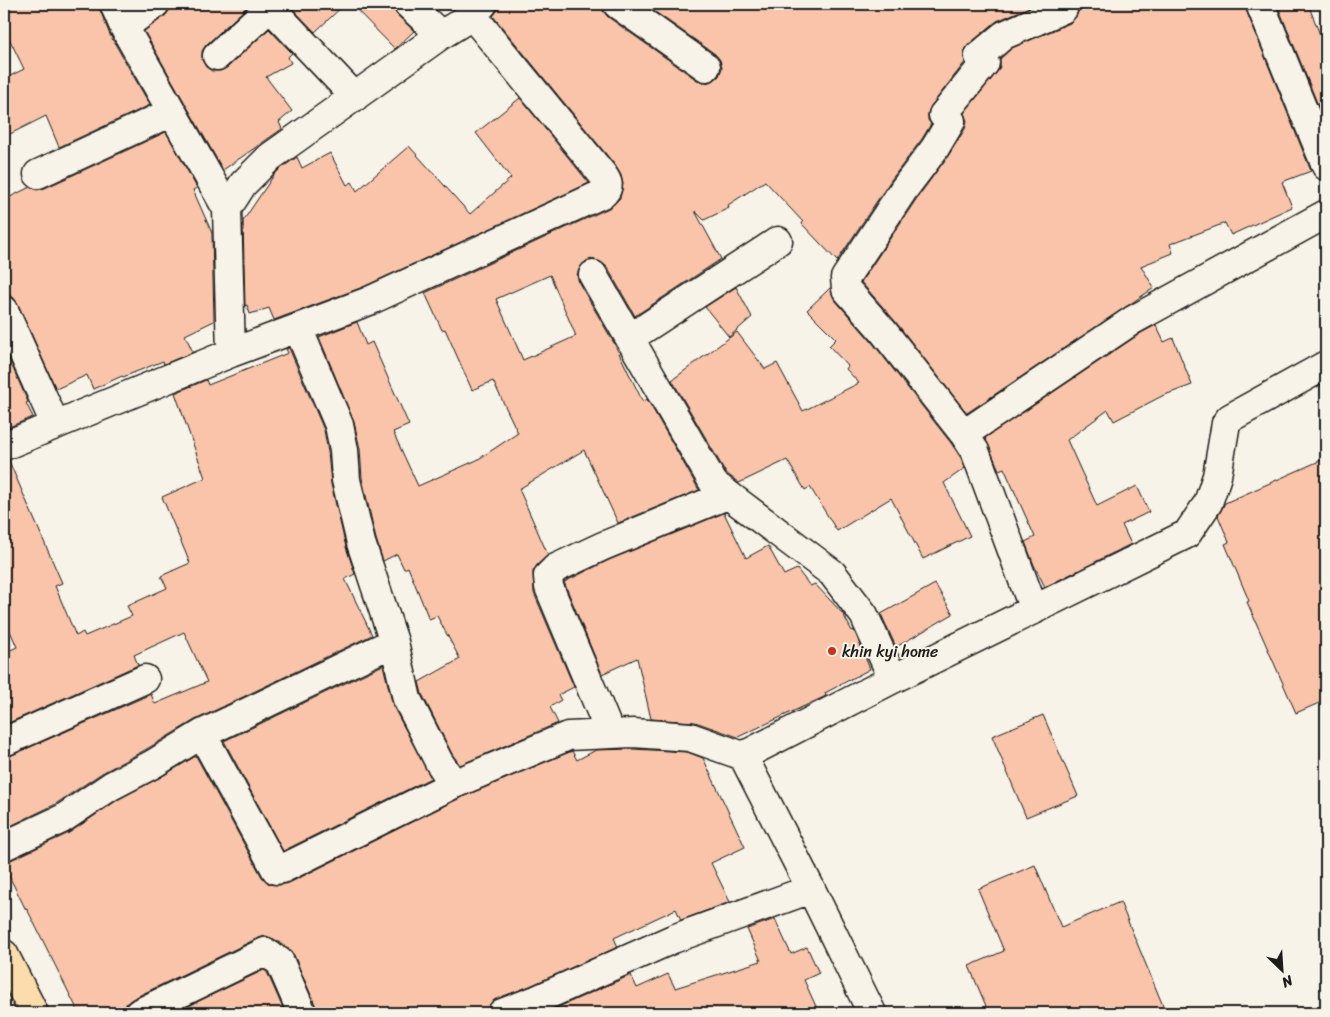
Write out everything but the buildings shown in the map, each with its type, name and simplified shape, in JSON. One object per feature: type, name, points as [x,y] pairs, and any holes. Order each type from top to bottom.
[{"type":"main road","points":[[4,954],[34,1013]]},
{"type":"street","points":[[155,4],[119,15],[227,209],[231,353]]},
{"type":"street","points":[[408,4],[441,35]]},
{"type":"street","points":[[617,4],[706,67]]},
{"type":"street","points":[[1034,610],[975,450],[883,331],[846,289],[845,278],[904,189],[935,148],[951,121],[943,115],[985,63],[979,56],[1004,35],[1063,9],[1060,4]]},
{"type":"street","points":[[1260,4],[1326,166]]},
{"type":"street","points":[[217,56],[269,5],[355,97]]},
{"type":"street","points":[[4,446],[231,353],[369,301],[604,193],[608,188],[608,182],[477,9],[462,22],[441,35],[270,158],[243,184],[227,209]]},
{"type":"street","points":[[38,174],[172,112]]},
{"type":"street","points":[[964,434],[1133,320],[1326,214]]},
{"type":"street","points":[[630,338],[778,241]]},
{"type":"street","points":[[594,275],[714,484],[832,573],[864,615],[893,678]]},
{"type":"street","points":[[4,310],[55,424]]},
{"type":"street","points":[[298,328],[339,425],[344,450],[346,480],[361,544],[394,642],[407,699],[439,762],[454,784]]},
{"type":"street","points":[[744,756],[893,678],[1188,534],[1208,503],[1217,476],[1226,423],[1230,418],[1326,365]]},
{"type":"street","points":[[610,733],[549,587],[548,576],[556,568],[603,546],[727,495]]},
{"type":"street","points":[[4,846],[62,819],[111,786],[153,764],[202,734],[394,642]]},
{"type":"street","points":[[4,742],[145,679]]},
{"type":"street","points":[[202,734],[276,870],[282,869],[454,784],[568,736],[633,732],[690,737],[744,756],[872,1013]]},
{"type":"street","points":[[502,1013],[539,1007],[673,940],[811,888]]},
{"type":"street","points":[[139,1013],[265,952],[280,962],[302,1013]]},
{"type":"place","name":"khin kyi home","points":[[832,651]]}]
